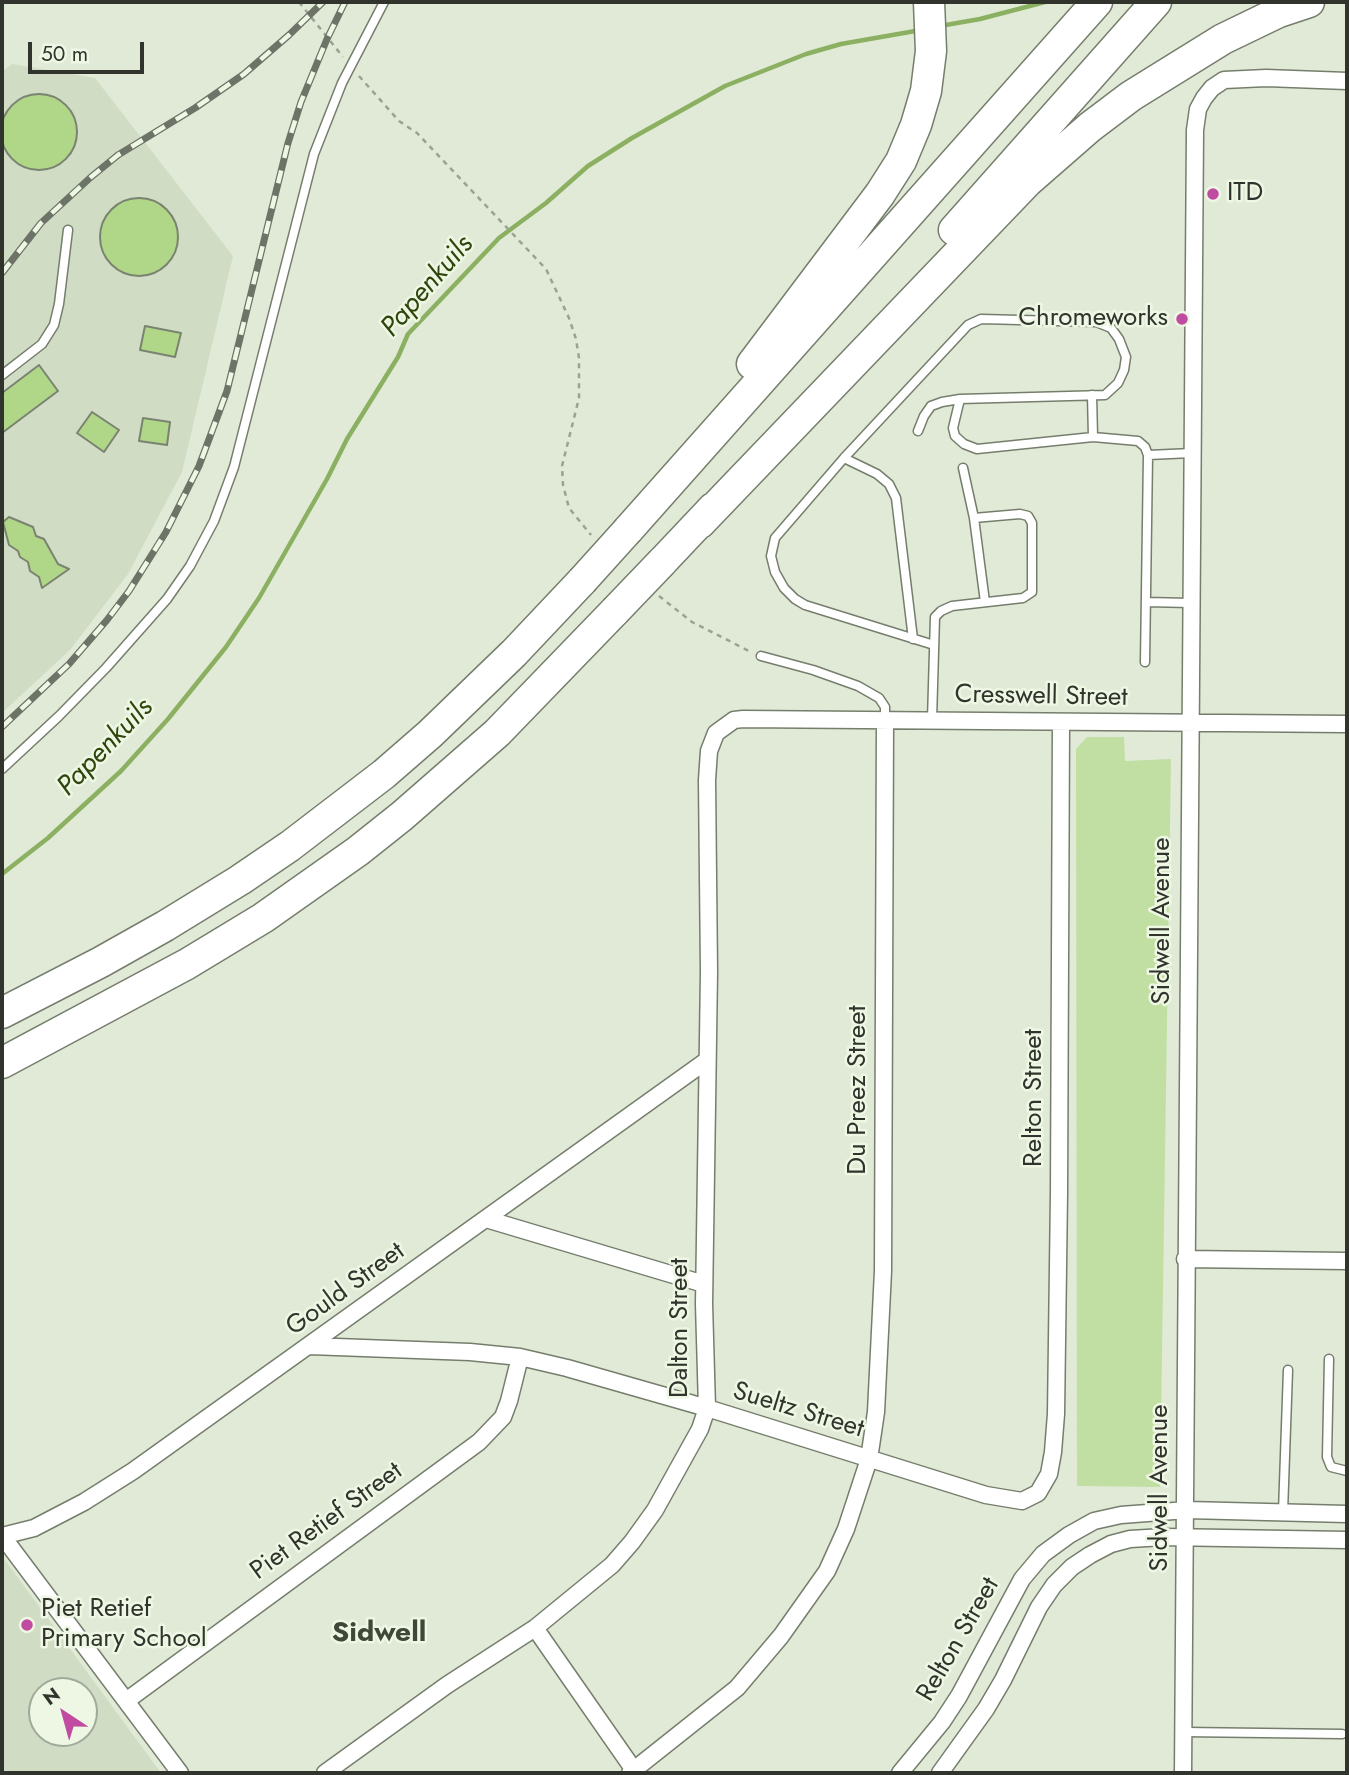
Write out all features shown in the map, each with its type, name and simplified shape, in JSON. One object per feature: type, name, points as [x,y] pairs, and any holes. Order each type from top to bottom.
[{"type":"highway","points":[[631,526],[880,194],[901,161],[916,125],[926,90],[931,51],[929,2]]},
{"type":"highway","points":[[2,1013],[101,962],[240,880],[290,846],[384,774],[430,734],[514,653],[582,581],[1097,2]]},
{"type":"highway","points":[[700,523],[1156,2]]},
{"type":"highway","points":[[2,1063],[187,964],[263,918],[358,850],[422,799],[497,733],[1027,182],[1090,127],[1131,96],[1212,46],[1279,12],[1309,2]]},
{"type":"street","name":"Sidwell Avenue","points":[[1183,1773],[1195,130],[1198,109],[1204,98],[1224,80],[1266,78],[1347,81]]},
{"type":"street","name":"Cresswell Street","points":[[734,720],[1347,724]]},
{"type":"street","name":"Dalton Street","points":[[325,1773],[447,1685],[535,1628],[612,1565],[632,1542],[681,1466],[700,1429],[707,1408],[704,1284],[709,751],[716,733],[734,720]]},
{"type":"street","name":"Du Preez Street","points":[[633,1772],[737,1688],[781,1636],[827,1570],[846,1529],[869,1459],[876,1412],[883,1271],[885,720]]},
{"type":"street","name":"Relton Street","points":[[1049,1474],[1056,1414],[1058,1322],[1061,722]]},
{"type":"street","name":"Gould Street","points":[[2,1536],[34,1528],[84,1502],[133,1471],[706,1061]]},
{"type":"street","points":[[486,1219],[704,1284]]},
{"type":"street","points":[[1185,1259],[1347,1261]]},
{"type":"street","name":"Sueltz Street","points":[[310,1346],[470,1352],[520,1357],[707,1408],[942,1483],[1008,1500],[1030,1499],[1038,1493],[1049,1474]]},
{"type":"street","name":"Piet Retief Street","points":[[125,1700],[479,1442],[503,1417],[520,1357]]},
{"type":"street","name":"Relton Street","points":[[900,1773],[942,1722],[959,1696],[1022,1580],[1043,1554],[1094,1521],[1121,1515],[1187,1510]]},
{"type":"street","points":[[1187,1510],[1347,1514]]},
{"type":"street","points":[[2,1536],[180,1773]]},
{"type":"street","name":"Relton Street","points":[[940,1773],[1003,1680],[1039,1607],[1054,1585],[1072,1567],[1111,1544],[1130,1539],[1186,1537]]},
{"type":"street","points":[[1186,1537],[1347,1540]]},
{"type":"street","points":[[535,1628],[633,1772]]},
{"type":"lane","points":[[4,763],[106,668],[167,598],[190,566],[214,521],[234,467],[314,154],[327,118],[384,2]]},
{"type":"lane","points":[[2,374],[42,344],[54,325],[68,229]]},
{"type":"lane","points":[[918,431],[923,416],[931,406],[960,399],[1105,395],[1118,383],[1124,370],[1126,357],[1119,339],[1111,328],[1096,322],[982,319],[968,325],[844,458],[775,538],[771,556],[775,572],[795,599],[805,605],[934,645]]},
{"type":"lane","points":[[1091,395],[1093,437]]},
{"type":"lane","points":[[960,399],[953,428],[955,436],[964,444],[977,449],[1093,437],[1138,440],[1145,447],[1148,455],[1145,662]]},
{"type":"lane","points":[[1148,455],[1192,453]]},
{"type":"lane","points":[[844,458],[877,474],[890,484],[896,498],[914,639]]},
{"type":"lane","points":[[963,468],[974,518],[985,602]]},
{"type":"lane","points":[[932,720],[935,617],[952,606],[1023,598],[1032,592],[1032,523],[1028,516],[1020,514],[974,518]]},
{"type":"lane","points":[[1146,602],[1190,603]]},
{"type":"lane","points":[[761,656],[858,686],[879,698],[885,707],[885,720]]},
{"type":"lane","points":[[1329,1359],[1327,1457],[1331,1467],[1347,1471]]},
{"type":"lane","points":[[1283,1512],[1287,1370]]},
{"type":"lane","points":[[1184,1732],[1342,1734]]},
{"type":"path","points":[[299,2],[399,121],[417,133],[546,269],[569,318],[579,358],[579,398],[562,466],[564,485],[569,508],[596,540]]},
{"type":"path","points":[[656,594],[692,622],[761,656]]},
{"type":"shaded area","points":[[12,64],[95,78],[233,256],[182,472],[128,574],[70,650],[2,713],[2,72]]},
{"type":"shaded area","name":"Piet Retief Primary School","points":[[2,1559],[91,1677],[28,1677],[28,1747],[98,1747],[98,1687],[161,1773],[2,1773]]},
{"type":"green space","points":[[1087,737],[1124,737],[1125,761],[1171,759],[1160,1487],[1077,1486],[1076,749]]},
{"type":"building","points":[[39,94],[53,97],[66,105],[74,118],[77,132],[74,146],[66,159],[53,167],[39,170],[25,167],[12,159],[4,146],[1,132],[4,118],[12,105],[25,97]]},
{"type":"building","points":[[131,198],[147,198],[161,204],[172,215],[178,229],[178,245],[172,259],[161,270],[147,276],[131,276],[117,270],[106,259],[100,245],[100,229],[106,215],[117,204]]},
{"type":"building","points":[[145,326],[181,333],[175,357],[140,350]]},
{"type":"building","points":[[39,365],[58,391],[2,433],[2,393]]},
{"type":"building","points":[[92,412],[119,430],[104,452],[77,433]]},
{"type":"building","points":[[143,418],[170,422],[167,445],[139,441]]},
{"type":"building","points":[[9,517],[33,527],[36,536],[44,539],[58,564],[69,569],[42,588],[39,577],[30,571],[28,562],[9,545],[3,522]]},
{"type":"waterway","name":"Papenkuils","points":[[940,26],[1045,2]]},
{"type":"waterway","name":"Papenkuils","points":[[2,874],[48,838],[121,771],[168,719],[226,647],[259,598],[347,439],[398,357],[408,334],[499,238],[546,203],[588,166],[725,86],[806,54],[841,44],[921,30]]},
{"type":"railway","points":[[2,273],[41,223],[91,177],[118,155],[195,108],[244,74],[323,2]]},
{"type":"railway","points":[[2,727],[69,664],[129,591],[166,532],[199,466],[227,391],[288,143],[301,102],[345,2]]},
{"type":"place","name":"ITD","points":[[1213,194]]},
{"type":"place","name":"Chromeworks","points":[[1182,319]]},
{"type":"place","name":"Piet Retief Primary School","points":[[27,1625]]},
{"type":"district","name":"Sidwell","points":[[379,1634]]}]
